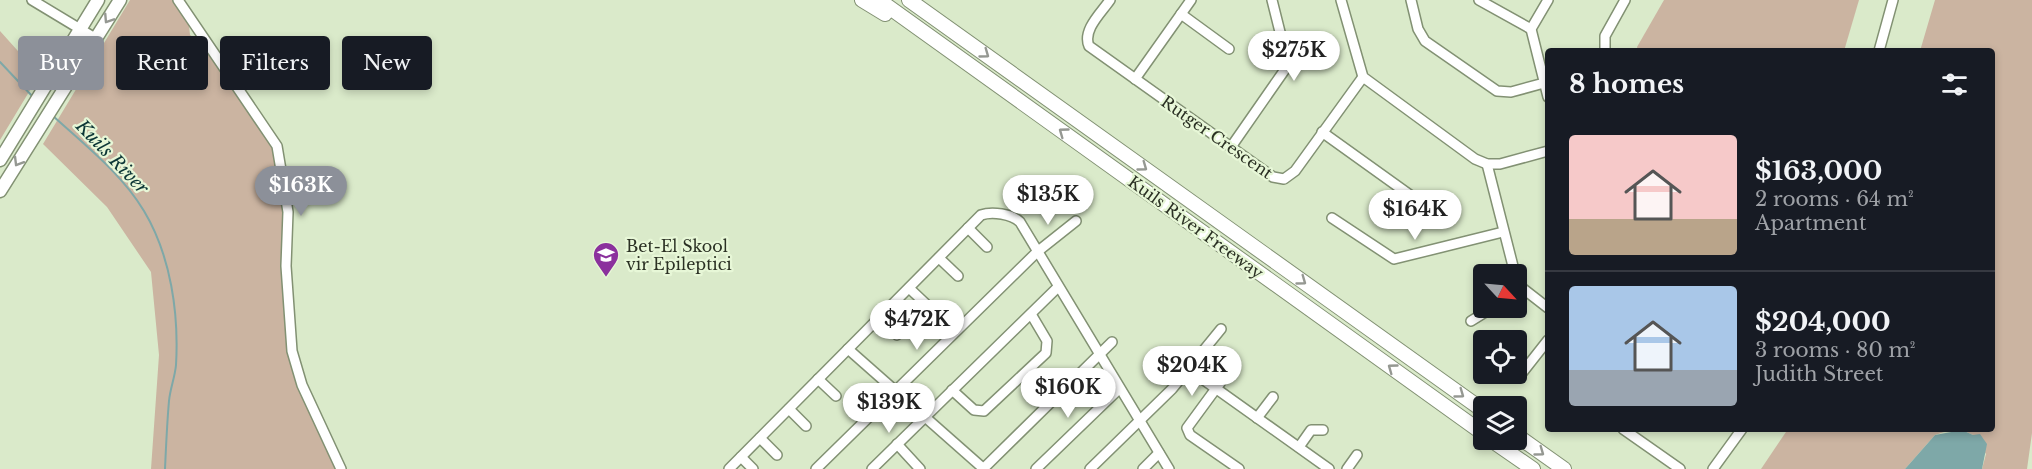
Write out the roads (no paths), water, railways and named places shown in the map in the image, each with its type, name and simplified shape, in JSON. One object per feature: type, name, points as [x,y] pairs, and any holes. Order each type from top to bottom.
[{"type":"highway","points":[[862,0],[925,33]]},
{"type":"highway","name":"Kuils River Freeway","points":[[879,0],[1473,426]]},
{"type":"highway","name":"Kuils River Freeway","points":[[909,0],[1473,403]]},
{"type":"highway","points":[[919,0],[937,20]]},
{"type":"highway","points":[[1527,443],[1564,469]]},
{"type":"highway","points":[[1505,450],[1533,469]]},
{"type":"main road","points":[[0,160],[98,0]]},
{"type":"main road","points":[[96,36],[120,0]]},
{"type":"main road","points":[[0,191],[61,90]]},
{"type":"street","points":[[32,0],[92,36]]},
{"type":"street","points":[[178,0],[277,146],[288,212],[286,266],[292,351],[302,385],[341,469]]},
{"type":"street","name":"Rutger Crescent","points":[[1110,0],[1089,29],[1087,41],[1094,49],[1273,177],[1284,179],[1295,171],[1363,77]]},
{"type":"street","points":[[1135,79],[1191,0]]},
{"type":"street","points":[[1231,147],[1286,68],[1286,56],[1272,0]]},
{"type":"street","points":[[1341,0],[1363,77],[1470,155],[1487,164],[1500,164],[1545,152]]},
{"type":"street","points":[[1411,0],[1418,29],[1425,40],[1492,88],[1511,93],[1544,83]]},
{"type":"street","points":[[1479,0],[1531,29]]},
{"type":"street","points":[[1545,86],[1531,29],[1548,0]]},
{"type":"street","points":[[1605,48],[1605,36],[1625,0]]},
{"type":"street","points":[[1880,48],[1893,0]]},
{"type":"street","points":[[1181,14],[1229,49]]},
{"type":"street","points":[[1322,132],[1421,203]]},
{"type":"street","points":[[1487,164],[1512,264]]},
{"type":"street","points":[[729,469],[985,213],[1013,217],[1020,222],[1169,469]]},
{"type":"street","points":[[1332,218],[1394,259],[1503,232]]},
{"type":"street","points":[[816,469],[1037,252],[1076,221]]},
{"type":"street","points":[[968,228],[987,247]]},
{"type":"street","points":[[939,258],[958,276]]},
{"type":"street","points":[[872,469],[1058,287]]},
{"type":"street","points":[[909,288],[927,305]]},
{"type":"street","points":[[1527,294],[1545,306]]},
{"type":"street","points":[[952,390],[974,410],[984,411],[1046,353],[1047,341],[1030,314]]},
{"type":"street","points":[[879,318],[897,335]]},
{"type":"street","points":[[1471,321],[1476,318]]},
{"type":"street","points":[[1090,469],[1190,370],[1221,329]]},
{"type":"street","points":[[848,350],[984,469],[1112,342]]},
{"type":"street","points":[[1527,367],[1545,344]]},
{"type":"street","points":[[1231,368],[1187,428],[1190,435],[1239,469]]},
{"type":"street","points":[[1190,370],[1329,469]]},
{"type":"street","points":[[818,379],[836,396]]},
{"type":"street","points":[[1036,469],[1119,389]]},
{"type":"street","points":[[1257,418],[1273,397]]},
{"type":"street","points":[[789,409],[806,426]]},
{"type":"street","points":[[1299,447],[1311,430],[1323,430]]},
{"type":"street","points":[[1627,432],[1680,469]]},
{"type":"street","points":[[1713,469],[1740,432]]},
{"type":"street","points":[[759,438],[777,455]]},
{"type":"street","points":[[897,444],[920,469]]},
{"type":"street","points":[[1143,469],[1159,453]]},
{"type":"street","points":[[1347,469],[1357,454]]},
{"type":"street","points":[[741,457],[753,469]]},
{"type":"water","points":[[1951,432],[1980,434],[1987,444],[1982,469],[1905,469],[1935,435]]},
{"type":"waterway","name":"Kuils River","points":[[0,62],[34,98]]},
{"type":"waterway","name":"Kuils River","points":[[53,116],[102,160],[135,197],[161,247],[171,286],[177,346],[169,401],[165,469]]},
{"type":"place","name":"Bet-El Skool vir Epileptici","points":[[606,278]]}]
